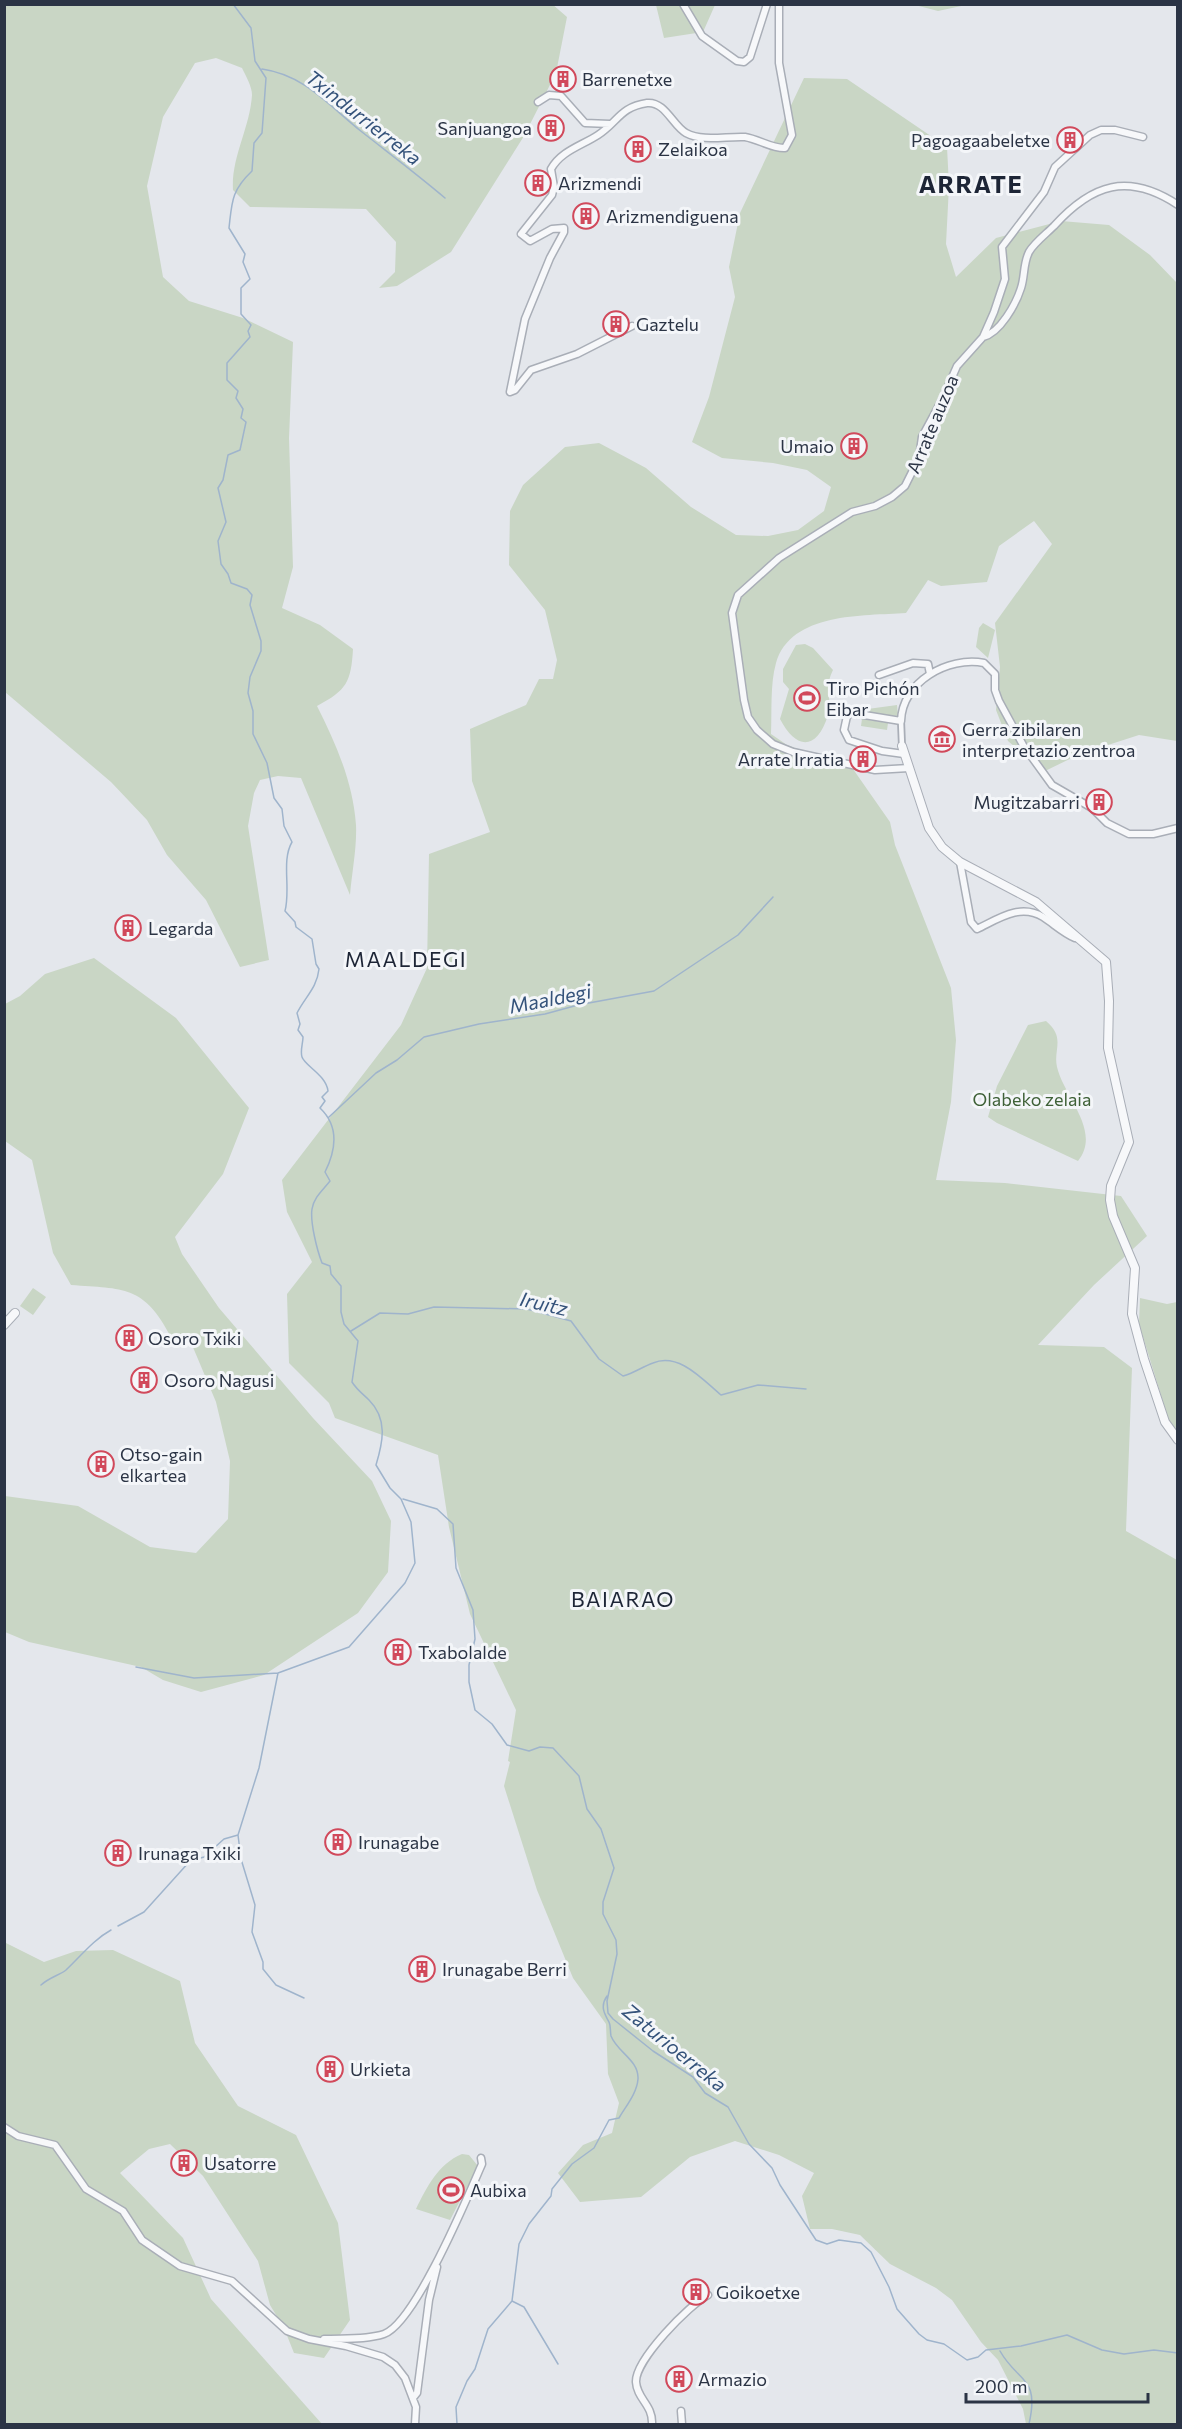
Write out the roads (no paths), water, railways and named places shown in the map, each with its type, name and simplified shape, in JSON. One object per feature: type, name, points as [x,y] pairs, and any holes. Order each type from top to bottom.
[{"type":"street","points":[[683,4],[702,36],[737,61],[744,62],[750,57],[767,4]]},
{"type":"street","points":[[632,326],[577,354],[531,370],[515,390],[510,392],[525,319],[564,228],[552,229],[530,241],[521,234],[552,195],[554,187],[551,169],[556,160],[565,152],[591,140],[627,109],[650,103],[661,108],[681,131],[693,137],[746,137],[785,148],[792,135],[779,63],[779,4]]},
{"type":"street","points":[[538,102],[549,94],[561,96],[585,123],[610,124]]},
{"type":"street","name":"Arrate auzoa","points":[[983,337],[1005,279],[1002,248],[1044,192],[1055,166],[1065,155],[1096,131],[1115,130],[1143,137]]},
{"type":"street","name":"Arrate auzoa","points":[[909,768],[875,770],[793,752],[773,744],[756,730],[748,717],[744,700],[732,612],[738,595],[779,558],[852,512],[875,506],[905,486],[920,458],[922,437],[957,366],[983,337],[998,326],[1011,309],[1021,287],[1023,266],[1030,250],[1079,200],[1101,189],[1124,185],[1146,188],[1178,205]]},
{"type":"street","points":[[879,675],[920,661],[928,664],[931,671]]},
{"type":"street","points":[[1178,828],[1153,834],[1129,834],[1107,823],[1092,808],[1052,785],[1023,745],[999,701],[995,690],[995,674],[984,663],[971,662],[931,671],[906,698],[901,721],[903,750],[929,828],[942,847],[960,862],[1036,902],[1100,956],[1108,969],[1108,1048],[1129,1142],[1111,1186],[1110,1200],[1113,1216],[1135,1268],[1132,1314],[1144,1359],[1165,1422],[1178,1440]]},
{"type":"street","points":[[901,721],[852,713],[847,716],[844,730],[849,740],[859,745],[903,750]]},
{"type":"street","points":[[960,862],[972,922],[977,929],[1012,913],[1027,910],[1081,940]]},
{"type":"street","points":[[4,1325],[15,1312]]},
{"type":"street","points":[[4,2127],[18,2136],[55,2145],[86,2189],[123,2211],[142,2240],[189,2271],[232,2281],[278,2326],[309,2339],[346,2346],[389,2360],[401,2371],[413,2398],[416,2407],[415,2424]]},
{"type":"street","points":[[413,2398],[417,2393],[429,2300],[437,2265],[482,2164],[482,2158]]},
{"type":"street","points":[[309,2339],[385,2333],[403,2321],[417,2292],[437,2265]]},
{"type":"street","points":[[652,2424],[651,2409],[636,2385],[638,2372],[653,2347],[688,2309],[708,2295]]},
{"type":"street","points":[[681,2411],[682,2424]]},
{"type":"waterway","points":[[118,1926],[144,1912],[190,1861],[204,1857],[224,1839],[238,1835],[259,1768],[278,1673],[349,1647],[405,1583],[415,1563],[411,1522],[401,1499],[390,1488],[376,1465],[382,1439],[379,1415],[375,1407],[352,1382],[358,1341],[344,1324],[341,1312],[341,1286],[331,1274],[330,1266],[322,1263],[314,1236],[312,1209],[317,1197],[330,1181],[325,1172],[332,1155],[334,1139],[330,1122],[320,1108],[325,1101],[322,1097],[328,1091],[324,1080],[302,1057],[303,1037],[298,1030],[300,1024],[297,1013],[313,987],[319,969],[312,939],[296,927],[295,922],[285,911],[287,858],[292,842],[284,826],[282,809],[274,798],[267,763],[253,734],[253,711],[248,693],[250,677],[261,651],[261,641],[250,605],[252,595],[247,589],[231,583],[221,564],[218,541],[226,522],[218,488],[223,480],[228,455],[240,450],[246,422],[241,418],[243,409],[236,398],[238,391],[227,380],[227,363],[250,337],[248,331],[251,325],[241,314],[241,288],[250,279],[243,262],[245,254],[229,228],[236,191],[252,171],[254,143],[262,133],[266,78],[255,61],[251,28],[233,4]]},
{"type":"waterway","name":"Txindurrierreka","points":[[262,69],[291,78],[316,93],[445,198]]},
{"type":"waterway","name":"Maaldegi","points":[[329,1117],[376,1073],[397,1060],[424,1037],[479,1024],[545,1014],[578,1005],[654,991],[738,935],[773,897]]},
{"type":"waterway","name":"Iruitz","points":[[351,1331],[380,1313],[408,1314],[434,1307],[527,1309],[571,1321],[599,1359],[623,1376],[653,1363],[672,1361],[690,1369],[721,1395],[758,1385],[806,1389]]},
{"type":"waterway","name":"Zaturioerreka","points":[[403,1499],[437,1509],[453,1524],[456,1568],[473,1610],[475,1639],[469,1665],[469,1682],[475,1710],[492,1724],[507,1745],[529,1751],[540,1747],[553,1748],[579,1776],[587,1809],[601,1829],[614,1868],[603,1902],[603,1914],[616,1940],[617,1954],[607,2001],[608,2013],[613,2019],[653,2051],[693,2077],[705,2093],[728,2107],[749,2144],[772,2168],[780,2185],[816,2240],[827,2244],[839,2240],[861,2243],[871,2252],[889,2287],[897,2309],[927,2340],[944,2344],[967,2360],[978,2357],[986,2350],[1021,2346],[1067,2335],[1102,2350],[1124,2354],[1154,2350],[1178,2353]]},
{"type":"waterway","points":[[136,1667],[194,1678],[278,1673]]},
{"type":"waterway","points":[[238,1835],[241,1859],[255,1905],[252,1932],[263,1962],[263,1969],[276,1985],[304,1998]]},
{"type":"waterway","points":[[41,1985],[66,1970],[93,1943],[111,1930]]},
{"type":"waterway","points":[[457,2424],[456,2407],[475,2369],[488,2329],[512,2301],[519,2244],[529,2224],[572,2164],[594,2148],[609,2120],[619,2118],[636,2089],[638,2079],[635,2067],[611,2036],[610,2024],[604,2009],[607,1996]]},
{"type":"waterway","points":[[512,2301],[524,2307],[558,2364]]},
{"type":"waterway","points":[[1000,2351],[1029,2388],[1032,2397],[1029,2424]]},
{"type":"place","name":"Barrenetxe","points":[[563,79]]},
{"type":"place","name":"Sanjuangoa","points":[[551,128]]},
{"type":"place","name":"Pagoagaabeletxe","points":[[1070,140]]},
{"type":"place","name":"Zelaikoa","points":[[638,149]]},
{"type":"place","name":"Arizmendi","points":[[538,183]]},
{"type":"place","name":"Arizmendiguena","points":[[586,216]]},
{"type":"place","name":"Gaztelu","points":[[616,324]]},
{"type":"place","name":"Umaio","points":[[854,446]]},
{"type":"place","name":"Tiro Pichón Eibar","points":[[807,698]]},
{"type":"place","name":"Gerra zibilaren interpretazio zentroa","points":[[942,739]]},
{"type":"place","name":"Arrate Irratia","points":[[863,759]]},
{"type":"place","name":"Mugitzabarri","points":[[1099,802]]},
{"type":"place","name":"Legarda","points":[[128,928]]},
{"type":"place","name":"Osoro Txiki","points":[[129,1338]]},
{"type":"place","name":"Osoro Nagusi","points":[[144,1380]]},
{"type":"place","name":"Otso-gain elkartea","points":[[101,1464]]},
{"type":"place","name":"Txabolalde","points":[[398,1652]]},
{"type":"place","name":"Irunagabe","points":[[338,1842]]},
{"type":"place","name":"Irunaga Txiki","points":[[118,1853]]},
{"type":"place","name":"Irunagabe Berri","points":[[422,1969]]},
{"type":"place","name":"Urkieta","points":[[330,2069]]},
{"type":"place","name":"Usatorre","points":[[184,2163]]},
{"type":"place","name":"Aubixa","points":[[451,2190]]},
{"type":"place","name":"Goikoetxe","points":[[696,2292]]},
{"type":"place","name":"Armazio","points":[[679,2379]]},
{"type":"district","name":"ARRATE","points":[[971,183]]},
{"type":"district","name":"MAALDEGI","points":[[406,958]]},
{"type":"district","name":"BAIARAO","points":[[623,1598]]},
{"type":"park label","name":"Olabeko zelaia","points":[[1032,1099]]}]
